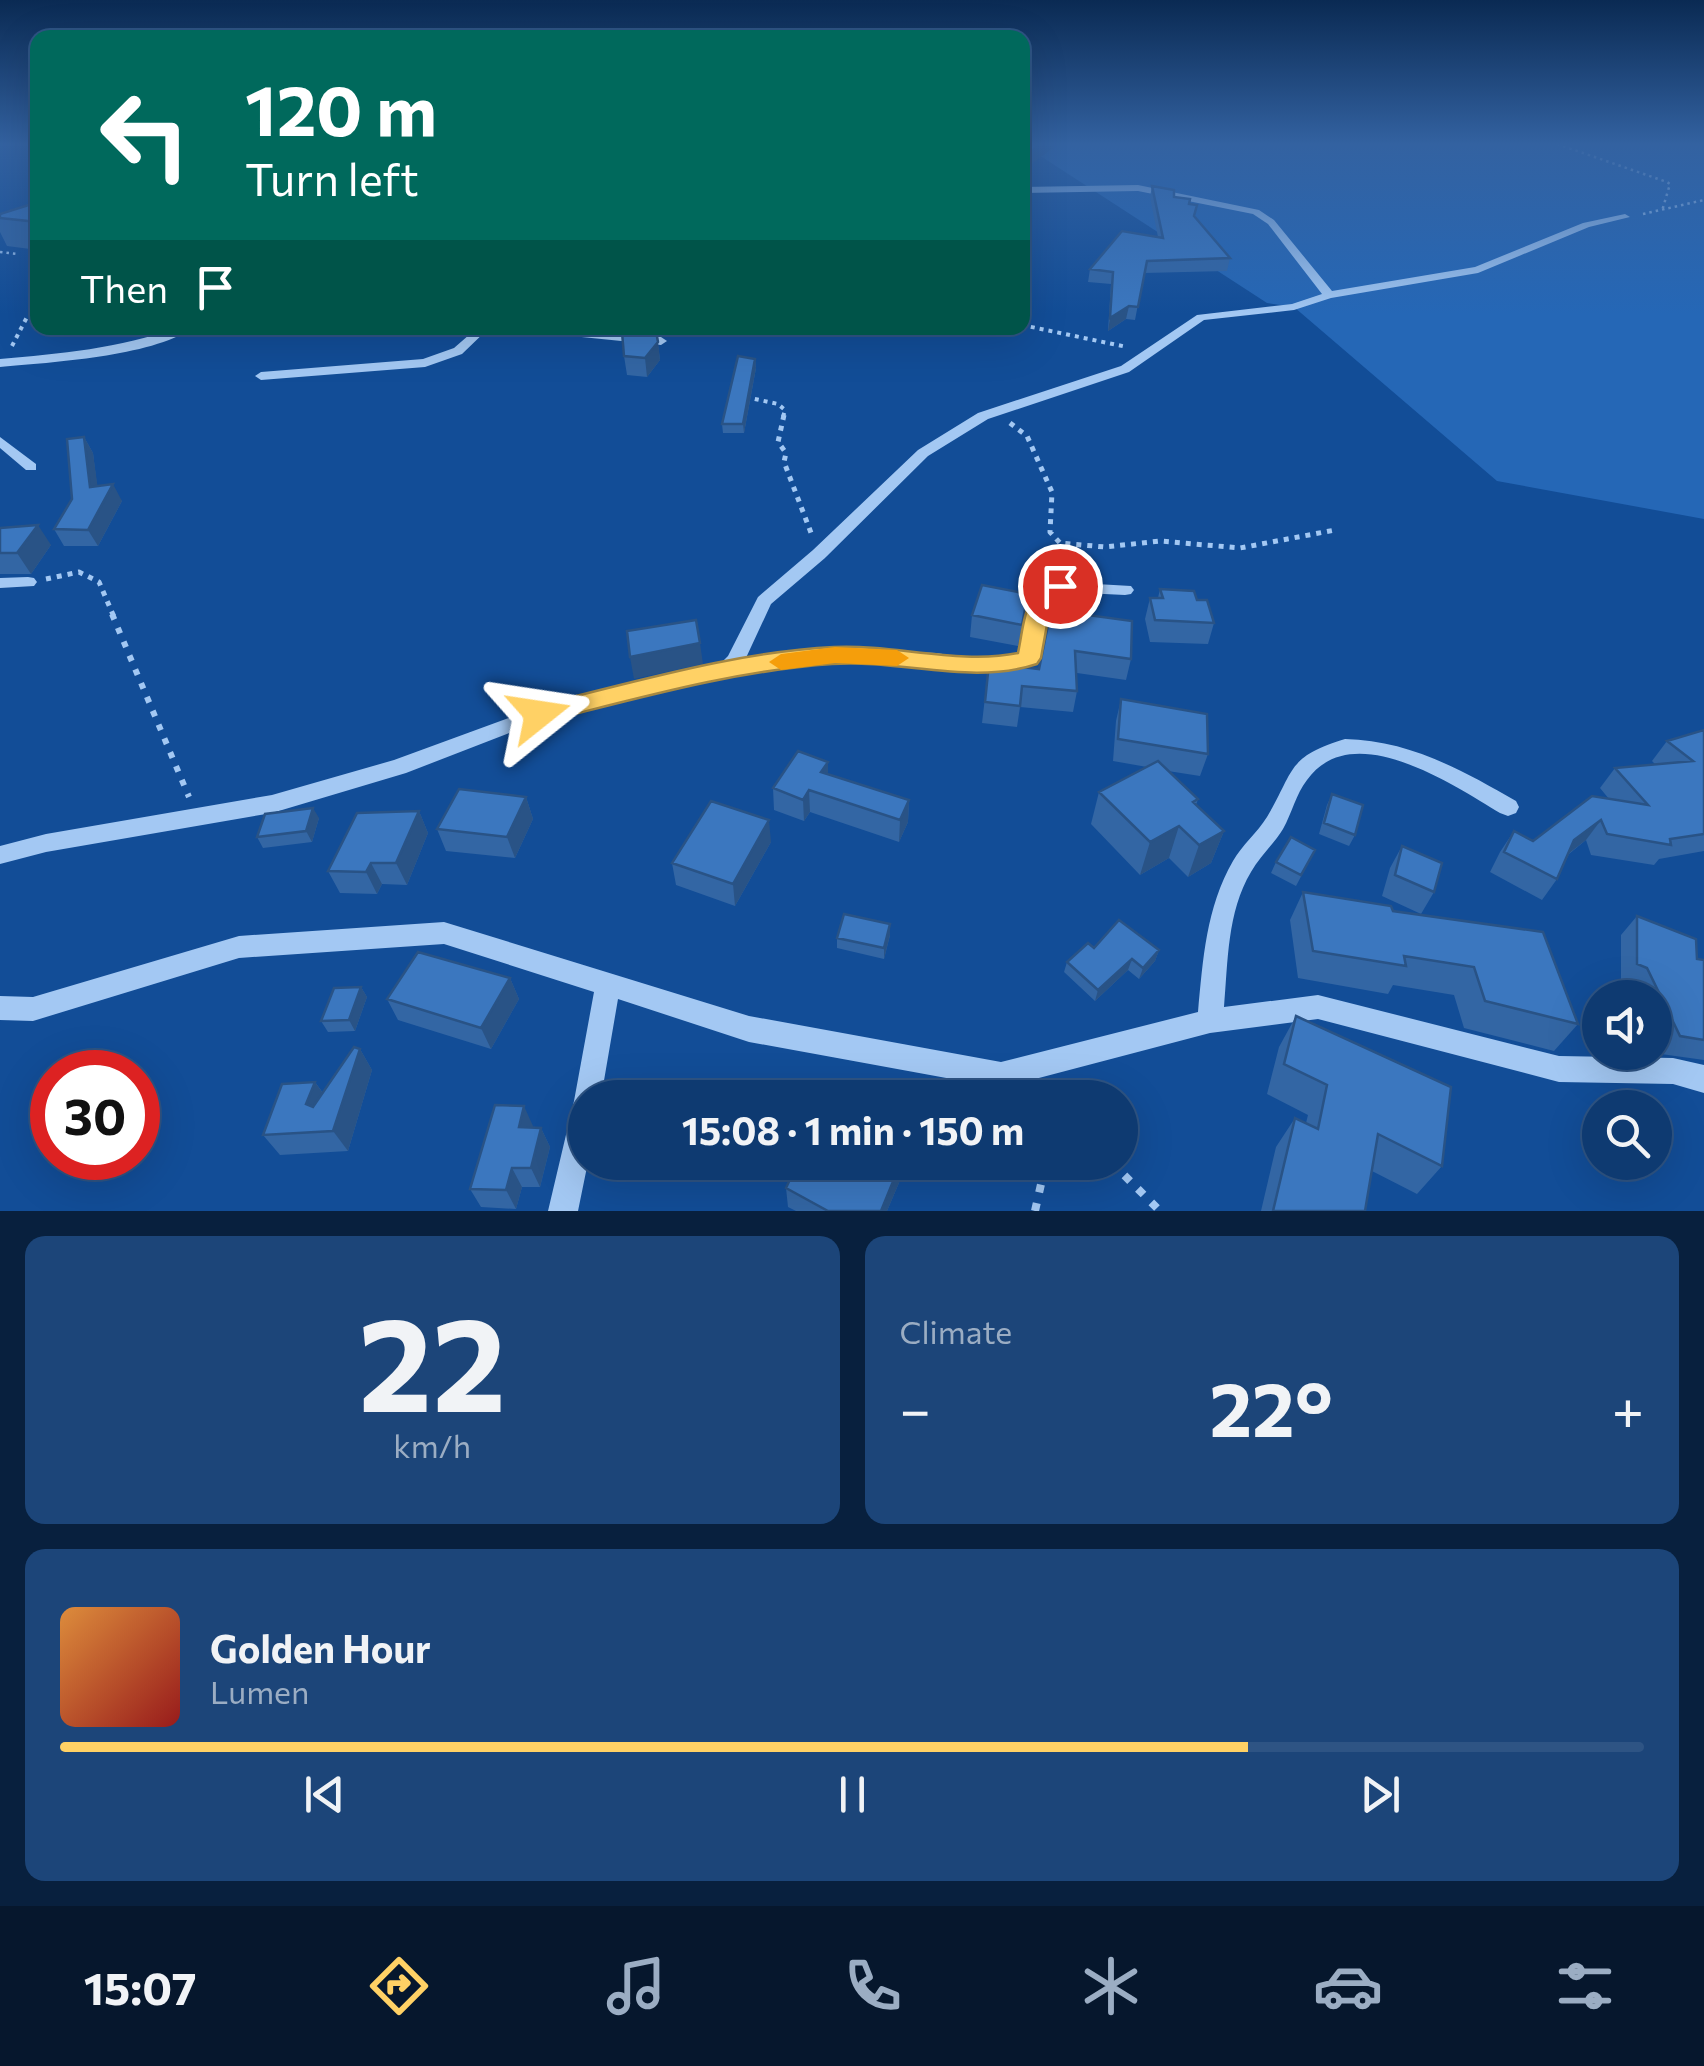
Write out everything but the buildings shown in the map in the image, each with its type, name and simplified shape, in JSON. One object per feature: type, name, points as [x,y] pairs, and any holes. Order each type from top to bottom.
[{"type":"street","points":[[1205,201],[1256,212],[1272,222],[1329,295]]},
{"type":"street","points":[[726,668],[736,660],[764,601],[819,554],[923,453],[953,432],[996,411],[1125,368],[1201,317],[1294,307],[1329,295],[1478,270],[1586,225],[1625,217]]},
{"type":"street","points":[[2,363],[116,350],[169,335]]},
{"type":"street","points":[[261,376],[425,363],[458,351],[476,335]]},
{"type":"street","points":[[607,335],[661,340]]},
{"type":"street","points":[[0,441],[31,467]]},
{"type":"street","points":[[0,584],[28,582]]},
{"type":"street","points":[[0,854],[272,804],[399,767],[539,714],[726,668],[835,655],[936,660],[988,668],[1029,658],[1046,593],[1060,586],[1125,590]]},
{"type":"street","points":[[1210,1020],[1218,924],[1229,892],[1244,862],[1271,830],[1300,772],[1316,758],[1336,748],[1375,745],[1459,778],[1508,807]]},
{"type":"street","points":[[0,1008],[32,1009],[239,946],[444,933],[749,1029],[1001,1075],[1210,1020],[1318,1007],[1559,1070],[1673,1071],[1704,1079]]},
{"type":"street","points":[[590,1080],[608,983]]},
{"type":"street","points":[[563,1211],[570,1180]]},
{"type":"path","points":[[1662,211],[1665,201]]},
{"type":"path","points":[[1625,217],[1702,201]]},
{"type":"path","points":[[0,252],[17,254]]},
{"type":"path","points":[[2,363],[30,315]]},
{"type":"path","points":[[1030,327],[1149,352]]},
{"type":"path","points":[[733,394],[778,404],[785,410],[778,442],[786,454],[784,462],[819,554]]},
{"type":"path","points":[[996,411],[1027,436],[1052,492],[1050,532],[1060,543],[1104,547],[1160,541],[1240,548],[1335,530]]},
{"type":"path","points":[[28,582],[79,572],[98,582],[116,614],[196,817]]},
{"type":"path","points":[[1035,1211],[1042,1180]]},
{"type":"path","points":[[1128,1180],[1160,1211]]},
{"type":"shaded area","points":[[1109,201],[1704,201],[1704,519],[1497,481],[1294,307],[1267,303]]},
{"type":"slow traffic","points":[[781,662],[835,655],[897,658]]},
{"type":"route","points":[[539,714],[726,668],[835,655],[936,660],[988,668],[1021,661],[1029,658],[1046,593],[1060,586]]}]
